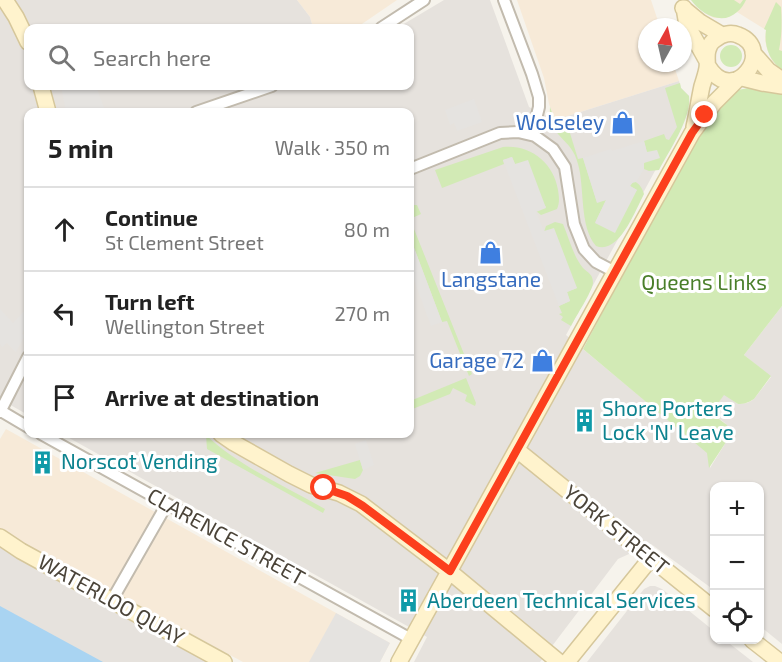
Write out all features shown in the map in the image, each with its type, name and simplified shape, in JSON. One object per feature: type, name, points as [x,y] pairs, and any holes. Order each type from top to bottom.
[{"type":"street","points":[[5,0],[24,33]]},
{"type":"street","points":[[387,24],[424,0]]},
{"type":"street","points":[[504,0],[539,97],[532,135]]},
{"type":"street","points":[[681,4],[700,22],[722,35]]},
{"type":"street","points":[[681,4],[687,26],[717,77],[731,81],[740,78],[782,86]]},
{"type":"street","points":[[692,133],[707,54],[712,42],[722,35],[740,36],[749,44],[753,53],[768,70],[782,80]]},
{"type":"street","points":[[399,662],[692,133],[716,101],[750,70],[753,53]]},
{"type":"street","points":[[42,90],[47,108]]},
{"type":"street","points":[[207,108],[260,90]]},
{"type":"street","points":[[414,167],[500,133],[514,132],[532,135],[542,140],[553,149],[566,167],[574,224],[584,249],[596,262],[615,272]]},
{"type":"street","points":[[24,365],[0,412],[24,425]]},
{"type":"street","name":"CLARENCE STREET","points":[[48,438],[411,639]]},
{"type":"street","points":[[227,438],[300,480],[356,501],[450,571],[559,662]]},
{"type":"street","name":"YORK STREET","points":[[517,450],[710,606]]},
{"type":"street","points":[[112,600],[167,504]]},
{"type":"street","name":"WATERLOO QUAY","points":[[0,537],[21,551],[224,662]]},
{"type":"street","points":[[567,662],[651,558]]},
{"type":"street","points":[[758,644],[780,662]]},
{"type":"shaded area","points":[[0,0],[297,0],[310,17],[312,24],[24,24],[24,90],[414,90],[414,24],[404,24],[444,0],[490,0],[529,107],[555,120],[679,81],[681,88],[689,96],[688,110],[566,335],[708,453],[710,468],[729,436],[725,423],[711,413],[724,394],[738,404],[751,401],[771,377],[744,355],[782,306],[782,644],[764,629],[764,482],[710,482],[710,587],[651,544],[618,559],[540,662],[414,662],[427,637],[69,438],[414,438],[414,108],[24,108],[24,413],[0,399]]},
{"type":"shaded area","points":[[297,0],[397,0],[362,24],[312,24],[310,17]]},
{"type":"shaded area","points":[[517,0],[651,0],[657,18],[638,18],[638,72],[676,72],[679,81],[555,120],[544,78]]},
{"type":"shaded area","points":[[691,0],[782,0],[782,70],[772,61],[767,49],[766,30],[737,12],[726,18],[714,18]]},
{"type":"shaded area","points":[[62,90],[98,90],[104,108],[65,108]]},
{"type":"shaded area","points":[[474,99],[482,122],[457,131],[454,123],[450,125],[445,110]]},
{"type":"shaded area","points":[[644,141],[647,152],[657,150],[660,158],[644,163],[644,169],[636,182],[630,186],[637,190],[615,233],[595,223],[606,200],[597,203],[583,158]]},
{"type":"shaded area","points":[[512,157],[515,164],[528,160],[546,208],[536,212],[544,231],[554,228],[577,288],[567,292],[570,301],[559,306],[503,160]]},
{"type":"shaded area","points":[[414,248],[442,322],[431,326],[414,280]]},
{"type":"shaded area","points":[[0,309],[13,323],[24,311],[22,334],[24,337],[16,352],[7,343],[2,347],[0,344]]},
{"type":"shaded area","points":[[6,429],[390,643],[380,662],[243,662],[0,530],[0,439]]},
{"type":"shaded area","points":[[366,440],[374,465],[363,470],[355,444]]},
{"type":"shaded area","points":[[0,546],[209,662],[0,662]]},
{"type":"shaded area","points":[[655,586],[662,589],[710,628],[710,644],[730,644],[753,662],[587,662],[644,589]]},
{"type":"shaded area","points":[[336,613],[390,643],[380,662],[309,662]]},
{"type":"green space","points":[[691,0],[734,0],[740,4],[746,0],[731,16],[718,18],[700,10]]},
{"type":"green space","points":[[776,2],[781,7],[782,28],[779,50],[782,51],[782,70],[768,52],[764,29]]},
{"type":"green space","points":[[731,45],[739,48],[742,56],[739,64],[731,67],[723,64],[720,56],[723,48]]},
{"type":"green space","points":[[680,83],[681,88],[689,96],[687,114],[659,170],[649,171],[643,167],[647,153],[644,141],[664,134],[669,140],[677,127],[665,88]]},
{"type":"green space","name":"Queens Links","points":[[753,87],[782,90],[782,306],[744,355],[771,376],[754,399],[738,404],[724,395],[711,413],[727,425],[729,436],[709,468],[707,453],[583,349],[670,185],[714,109],[731,93]]},
{"type":"green space","points":[[550,107],[555,120],[565,117],[578,159],[583,158],[597,202],[606,200],[595,223],[637,190],[630,186],[634,181],[644,194],[625,230],[612,244],[604,247],[596,246],[591,238],[585,218],[578,164],[575,155],[556,132],[550,117]]},
{"type":"green space","points":[[503,147],[531,152],[546,164],[556,180],[559,202],[557,209],[541,215],[536,211],[546,207],[512,157],[503,160],[504,164],[442,188],[435,170]]},
{"type":"green space","points":[[414,205],[417,205],[421,214],[414,217]]},
{"type":"green space","points":[[555,222],[563,224],[576,258],[593,280],[590,292],[571,326],[561,320],[563,317],[559,314],[562,313],[559,306],[570,301],[567,292],[577,288],[544,232],[546,226]]},
{"type":"green space","points":[[414,229],[472,374],[469,376],[447,321],[442,322],[414,248]]},
{"type":"green space","points":[[466,378],[476,403],[475,406],[465,401],[467,395],[453,388],[450,394],[414,408],[414,399]]},
{"type":"green space","points":[[206,438],[210,438],[233,457],[325,509],[323,513],[207,449]]},
{"type":"green space","points":[[360,460],[363,470],[355,479],[315,473]]},
{"type":"water","points":[[0,606],[103,662],[0,662]]},
{"type":"place","name":"Wolseley","points":[[622,123]]},
{"type":"place","name":"Langstane","points":[[491,252]]},
{"type":"place","name":"Garage 72","points":[[542,361]]},
{"type":"place","name":"Shore Porters Lock 'N' Leave","points":[[584,421]]},
{"type":"place","name":"Norscot Vending","points":[[43,462]]},
{"type":"place","name":"Aberdeen Technical Services","points":[[409,601]]},
{"type":"route","points":[[324,488],[347,496],[363,506],[450,571],[692,133],[705,115]]}]
